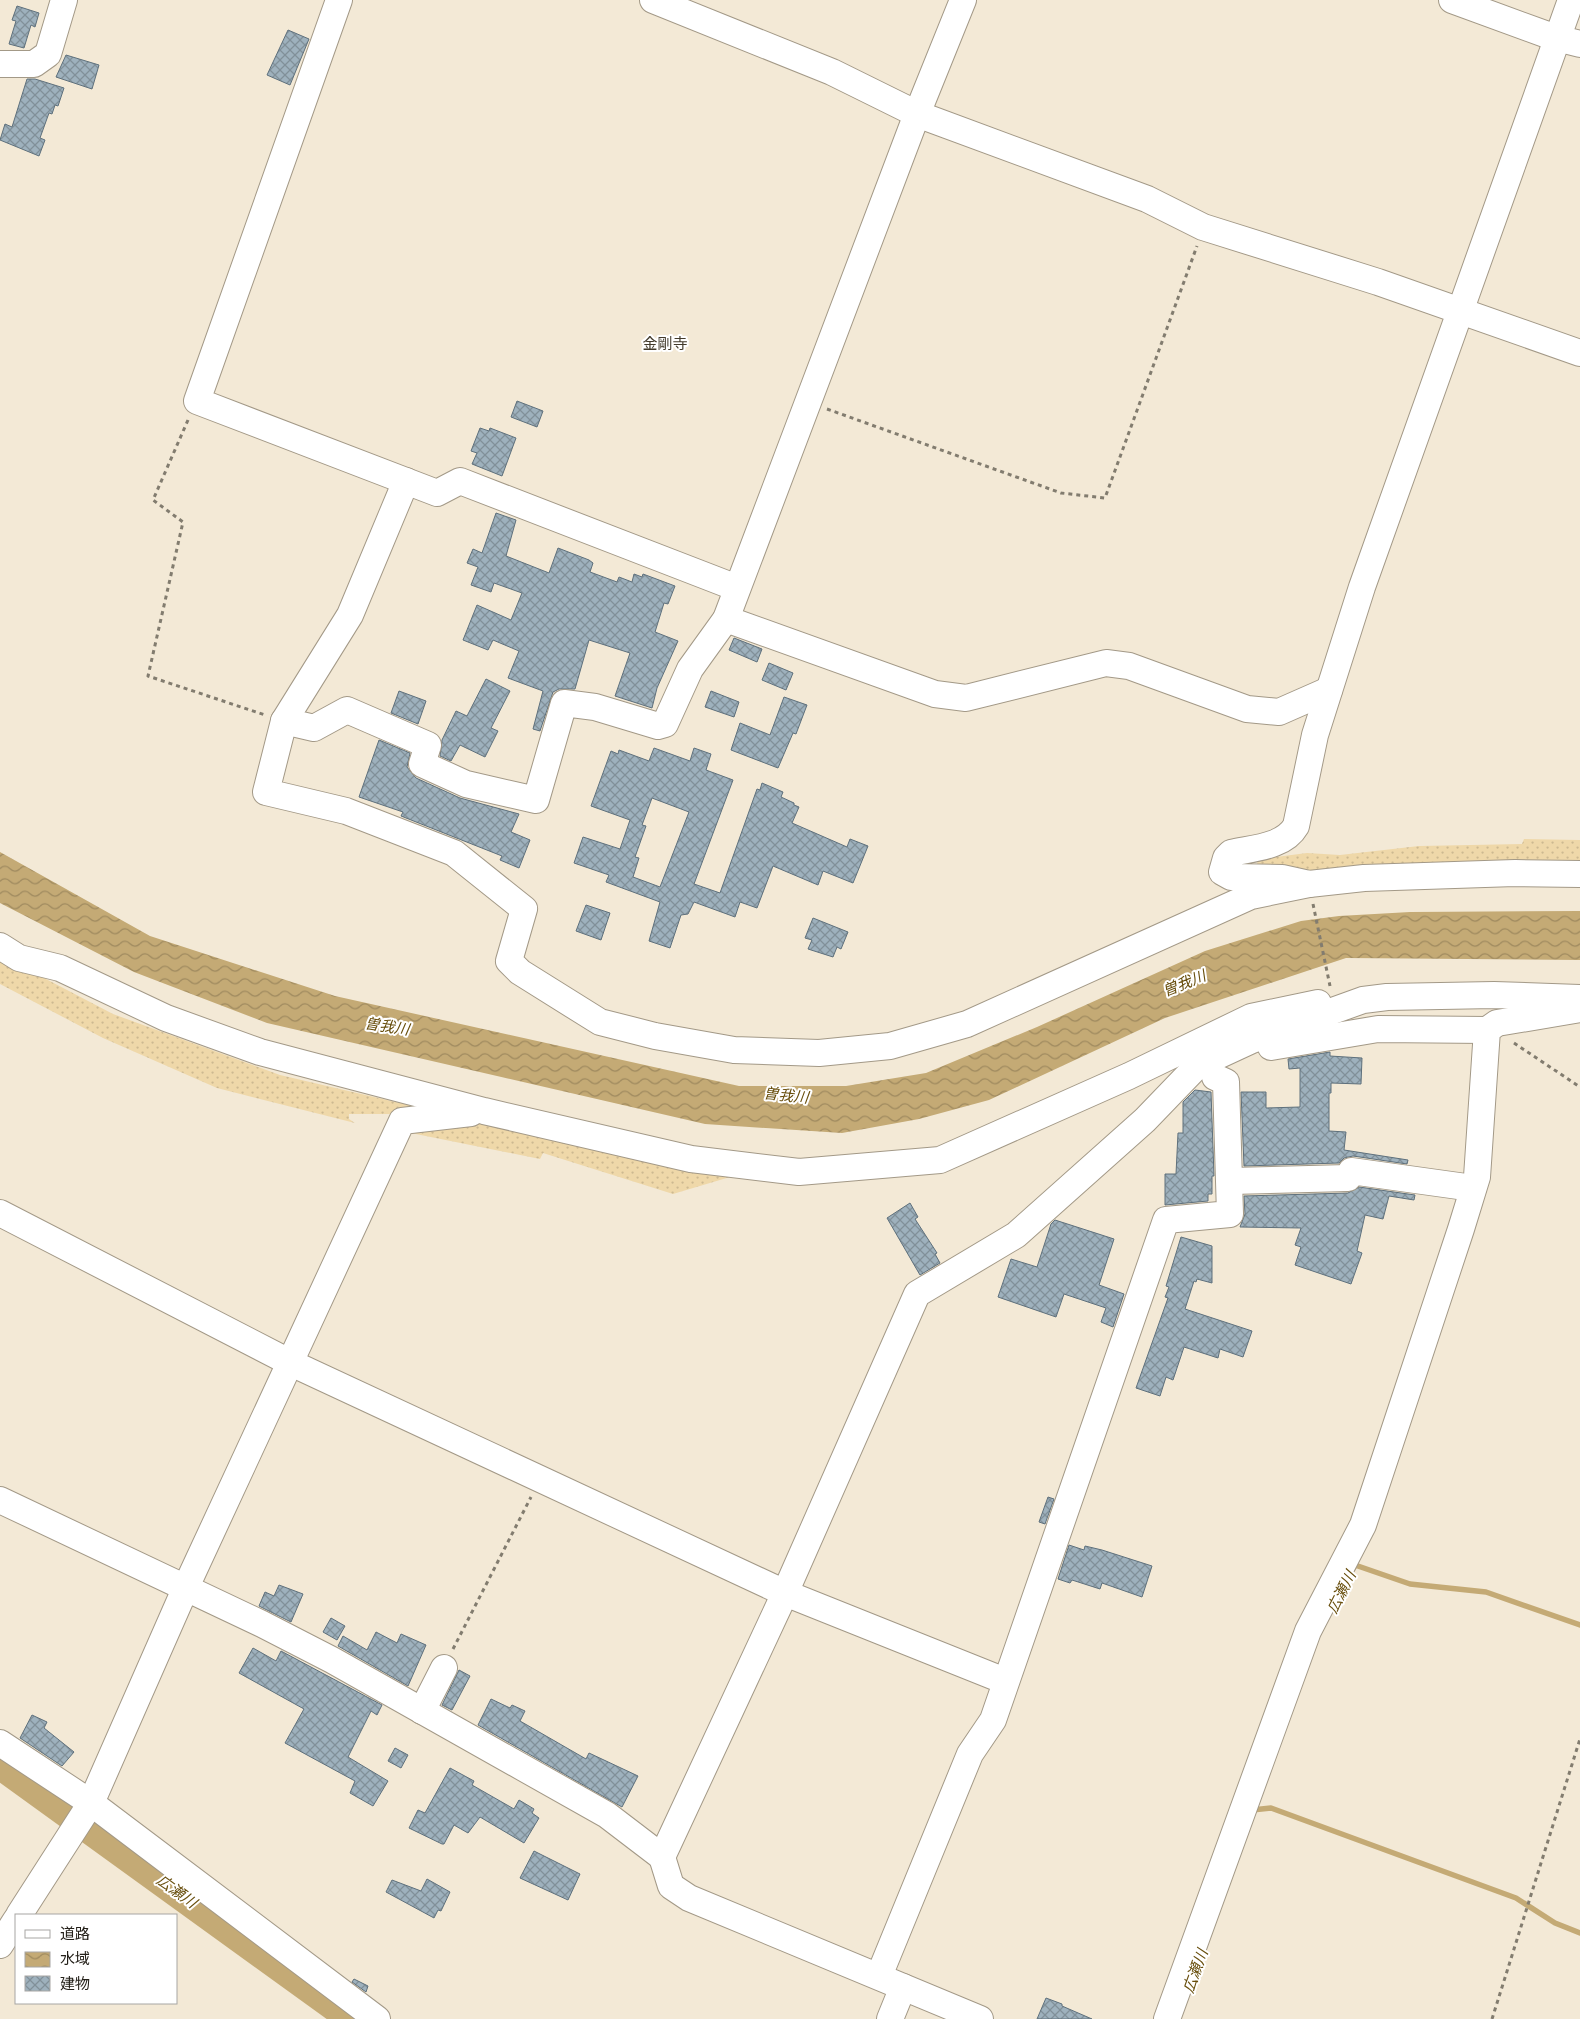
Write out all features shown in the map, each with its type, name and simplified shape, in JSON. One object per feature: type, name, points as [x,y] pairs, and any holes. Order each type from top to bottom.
[{"type":"street","points":[[0,64],[34,64],[48,54],[64,0]]},
{"type":"street","points":[[339,0],[197,402],[436,493],[460,481],[737,588]]},
{"type":"street","points":[[653,0],[832,72],[917,114],[1147,200],[1204,227],[1378,282],[1580,353]]},
{"type":"street","points":[[284,722],[314,728],[346,710],[428,745],[422,764],[466,784],[536,800],[564,703],[595,707],[658,726],[665,724],[690,669],[726,619],[917,114],[963,0]]},
{"type":"street","points":[[1452,0],[1568,41]]},
{"type":"street","points":[[1310,890],[1282,878],[1231,877],[1222,872],[1226,858],[1231,853],[1283,841],[1291,835],[1296,826],[1315,735],[1362,587],[1460,312],[1568,41],[1571,0]]},
{"type":"street","points":[[406,481],[350,615],[284,722],[266,792],[346,812],[454,853],[524,909],[509,961],[520,972],[600,1022],[655,1036],[734,1050],[828,1052],[890,1046],[967,1024],[1251,896],[1310,890],[1374,877],[1515,873],[1580,874]]},
{"type":"street","points":[[726,619],[943,695],[966,698],[1106,663],[1129,666],[1247,710],[1279,712],[1328,690]]},
{"type":"street","points":[[0,946],[19,958],[60,968],[166,1018],[260,1052],[484,1111],[691,1159],[799,1172],[940,1160],[1129,1076],[1251,1017],[1341,999],[1494,995],[1580,998]]},
{"type":"street","points":[[662,1857],[785,1594],[917,1294],[1016,1235],[1145,1120],[1207,1071],[1252,1040],[1341,999]]},
{"type":"street","points":[[1129,1076],[1207,1071],[1297,1042],[1378,1029],[1487,1030],[1498,1023],[1580,1009]]},
{"type":"street","points":[[1167,2019],[1308,1631],[1363,1525],[1477,1176],[1487,1030]]},
{"type":"street","points":[[879,1976],[970,1754],[993,1720],[1166,1220],[1230,1214],[1226,1082],[1207,1071]]},
{"type":"street","points":[[20,1914],[89,1806],[186,1587],[402,1121],[484,1111]]},
{"type":"street","points":[[1230,1181],[1348,1178],[1351,1171],[1473,1188]]},
{"type":"street","points":[[0,1213],[291,1363],[785,1594],[1005,1681]]},
{"type":"street","points":[[0,1500],[262,1624],[607,1815],[662,1857],[671,1886],[689,1898],[980,2019]]},
{"type":"street","points":[[422,1711],[444,1668]]},
{"type":"street","points":[[0,1743],[89,1806],[377,2019]]},
{"type":"street","points":[[0,1945],[15,1922]]},
{"type":"street","points":[[890,2019],[902,1987]]},
{"type":"path","points":[[808,402],[1062,493],[1105,498],[1204,227]]},
{"type":"path","points":[[197,402],[153,500],[183,522],[148,676],[284,722]]},
{"type":"path","points":[[1310,890],[1341,999]]},
{"type":"path","points":[[1487,1030],[1505,1036],[1580,1087]]},
{"type":"path","points":[[444,1668],[540,1479]]},
{"type":"path","points":[[1492,2019],[1580,1739]]},
{"type":"shaded area","points":[[1524,839],[1580,840],[1580,862],[1356,871],[1254,871],[1259,859],[1307,853],[1340,855],[1419,846],[1522,844]]},
{"type":"shaded area","points":[[0,955],[113,1014],[280,1075],[421,1108],[419,1114],[349,1114],[349,1119],[355,1123],[217,1088],[103,1038],[0,984]]},
{"type":"shaded area","points":[[484,1122],[729,1174],[730,1177],[673,1194],[543,1153],[540,1159],[401,1131]]},
{"type":"water","name":"曽我川","points":[[0,852],[150,936],[335,996],[739,1086],[846,1086],[926,1073],[1037,1027],[1205,951],[1301,921],[1339,916],[1410,912],[1580,911],[1580,960],[1346,958],[1165,1018],[989,1100],[919,1119],[842,1133],[705,1124],[267,1023],[134,972],[0,903]]},
{"type":"building","points":[[17,6],[39,13],[35,27],[31,25],[24,48],[9,44],[16,21],[12,20]]},
{"type":"building","points":[[288,30],[309,39],[290,85],[267,75]]},
{"type":"building","points":[[66,55],[99,65],[92,89],[56,77]]},
{"type":"building","points":[[27,79],[35,79],[64,88],[58,106],[55,105],[52,114],[49,113],[40,138],[45,140],[39,156],[0,140],[5,124],[12,127]]},
{"type":"building","points":[[517,401],[543,411],[537,427],[511,417]]},
{"type":"building","points":[[480,428],[489,431],[490,428],[516,438],[502,476],[472,464],[477,453],[471,451]]},
{"type":"building","points":[[496,513],[516,520],[506,556],[549,573],[558,548],[589,560],[593,563],[590,572],[617,582],[619,577],[632,582],[634,574],[642,577],[643,574],[675,586],[668,604],[664,603],[655,632],[678,641],[657,688],[652,708],[615,696],[630,653],[589,640],[575,689],[559,689],[553,692],[540,731],[533,729],[543,691],[508,678],[519,651],[493,640],[488,650],[463,640],[477,605],[511,620],[522,593],[494,583],[491,592],[471,585],[478,567],[467,563],[473,549],[482,553]]},
{"type":"building","points":[[734,638],[762,649],[757,662],[729,650]]},
{"type":"building","points":[[769,663],[793,673],[786,690],[762,680]]},
{"type":"building","points":[[486,679],[510,691],[491,728],[498,731],[485,757],[460,745],[451,761],[440,756],[442,740],[456,711],[467,716]]},
{"type":"building","points":[[399,691],[426,701],[418,724],[391,713]]},
{"type":"building","points":[[711,691],[739,702],[734,717],[705,707]]},
{"type":"building","points":[[784,697],[807,705],[796,734],[793,733],[778,768],[731,750],[740,723],[770,735]]},
{"type":"building","points":[[379,740],[410,753],[407,767],[416,778],[460,798],[519,814],[511,832],[530,840],[519,868],[500,860],[502,856],[401,816],[403,812],[359,797]]},
{"type":"building","points":[[654,748],[690,761],[694,748],[711,754],[706,770],[733,780],[694,884],[720,893],[757,789],[760,790],[762,783],[783,792],[781,797],[799,807],[792,823],[847,847],[850,839],[868,846],[853,883],[823,871],[818,885],[773,866],[757,908],[740,902],[735,917],[694,902],[688,914],[681,915],[670,948],[649,941],[660,902],[606,882],[609,875],[574,863],[583,837],[620,849],[630,820],[591,806],[611,751],[618,754],[619,750],[649,761]],"holes":[[[652,798],[689,812],[660,887],[633,877],[639,858],[635,857],[646,826],[642,825]]]},
{"type":"building","points":[[586,905],[610,913],[601,940],[576,931]]},
{"type":"building","points":[[813,918],[848,932],[841,949],[837,947],[833,957],[808,949],[812,940],[805,938]]},
{"type":"building","points":[[1330,1052],[1330,1056],[1362,1058],[1361,1084],[1331,1083],[1331,1093],[1329,1093],[1329,1131],[1346,1132],[1344,1150],[1408,1160],[1407,1164],[1353,1156],[1344,1158],[1339,1163],[1244,1166],[1241,1092],[1266,1092],[1266,1108],[1300,1107],[1300,1068],[1289,1069],[1288,1059]]},
{"type":"building","points":[[1195,1090],[1211,1092],[1214,1176],[1212,1176],[1212,1194],[1208,1194],[1208,1201],[1165,1205],[1165,1174],[1176,1174],[1178,1133],[1183,1133],[1183,1102]]},
{"type":"building","points":[[1359,1187],[1415,1195],[1414,1200],[1389,1196],[1383,1219],[1365,1215],[1357,1251],[1362,1253],[1351,1284],[1295,1265],[1301,1247],[1295,1245],[1301,1228],[1240,1227],[1245,1214],[1244,1196],[1348,1193]]},
{"type":"building","points":[[910,1203],[918,1217],[915,1219],[937,1253],[935,1254],[940,1263],[920,1275],[887,1218]]},
{"type":"building","points":[[1055,1220],[1114,1239],[1099,1285],[1124,1294],[1113,1327],[1101,1322],[1106,1308],[1064,1294],[1056,1317],[998,1297],[1011,1259],[1037,1267],[1051,1224]]},
{"type":"building","points":[[1181,1237],[1212,1246],[1212,1283],[1197,1279],[1196,1282],[1194,1281],[1185,1309],[1252,1331],[1243,1357],[1220,1349],[1218,1358],[1184,1347],[1173,1380],[1166,1377],[1160,1396],[1136,1388],[1168,1298],[1165,1297],[1169,1287],[1166,1286]]},
{"type":"building","points":[[1048,1497],[1054,1499],[1045,1524],[1039,1522]]},
{"type":"building","points":[[1069,1545],[1084,1550],[1085,1546],[1102,1550],[1152,1566],[1142,1597],[1102,1583],[1100,1589],[1072,1580],[1070,1583],[1058,1579]]},
{"type":"building","points":[[279,1585],[303,1594],[291,1622],[259,1606],[265,1592],[274,1596]]},
{"type":"building","points":[[331,1618],[345,1626],[337,1640],[323,1632]]},
{"type":"building","points":[[376,1632],[397,1643],[401,1634],[426,1645],[408,1686],[338,1646],[343,1636],[367,1650]]},
{"type":"building","points":[[253,1648],[276,1661],[281,1651],[382,1705],[377,1715],[371,1711],[348,1757],[388,1781],[373,1806],[350,1793],[355,1781],[285,1743],[304,1709],[239,1673]]},
{"type":"building","points":[[459,1670],[470,1676],[452,1710],[442,1705]]},
{"type":"building","points":[[491,1699],[510,1708],[512,1705],[525,1711],[520,1721],[586,1759],[589,1753],[638,1776],[622,1807],[478,1725]]},
{"type":"building","points":[[32,1715],[47,1722],[44,1728],[74,1752],[62,1766],[20,1738]]},
{"type":"building","points":[[395,1748],[408,1755],[401,1768],[388,1761]]},
{"type":"building","points":[[450,1768],[474,1781],[472,1785],[514,1809],[519,1800],[534,1809],[532,1813],[539,1818],[524,1843],[480,1817],[468,1833],[454,1825],[444,1844],[409,1828],[418,1810],[425,1813]]},
{"type":"building","points":[[534,1851],[580,1874],[568,1900],[520,1878]]},
{"type":"building","points":[[427,1879],[450,1892],[441,1911],[438,1910],[434,1918],[386,1892],[392,1880],[421,1891]]},
{"type":"building","points":[[354,1979],[368,1986],[366,1992],[352,1982]]},
{"type":"building","points":[[1046,1998],[1062,2004],[1062,2006],[1092,2019],[1037,2019]]},
{"type":"waterway","name":"広瀬川","points":[[1353,1569],[1355,1565],[1410,1584],[1486,1592],[1580,1625]]},
{"type":"waterway","name":"広瀬川","points":[[0,1763],[354,2019]]},
{"type":"waterway","name":"広瀬川","points":[[1253,1808],[1252,1810],[1271,1808],[1516,1898],[1555,1923],[1580,1933]]},
{"type":"district","name":"金剛寺","points":[[665,343]]}]
